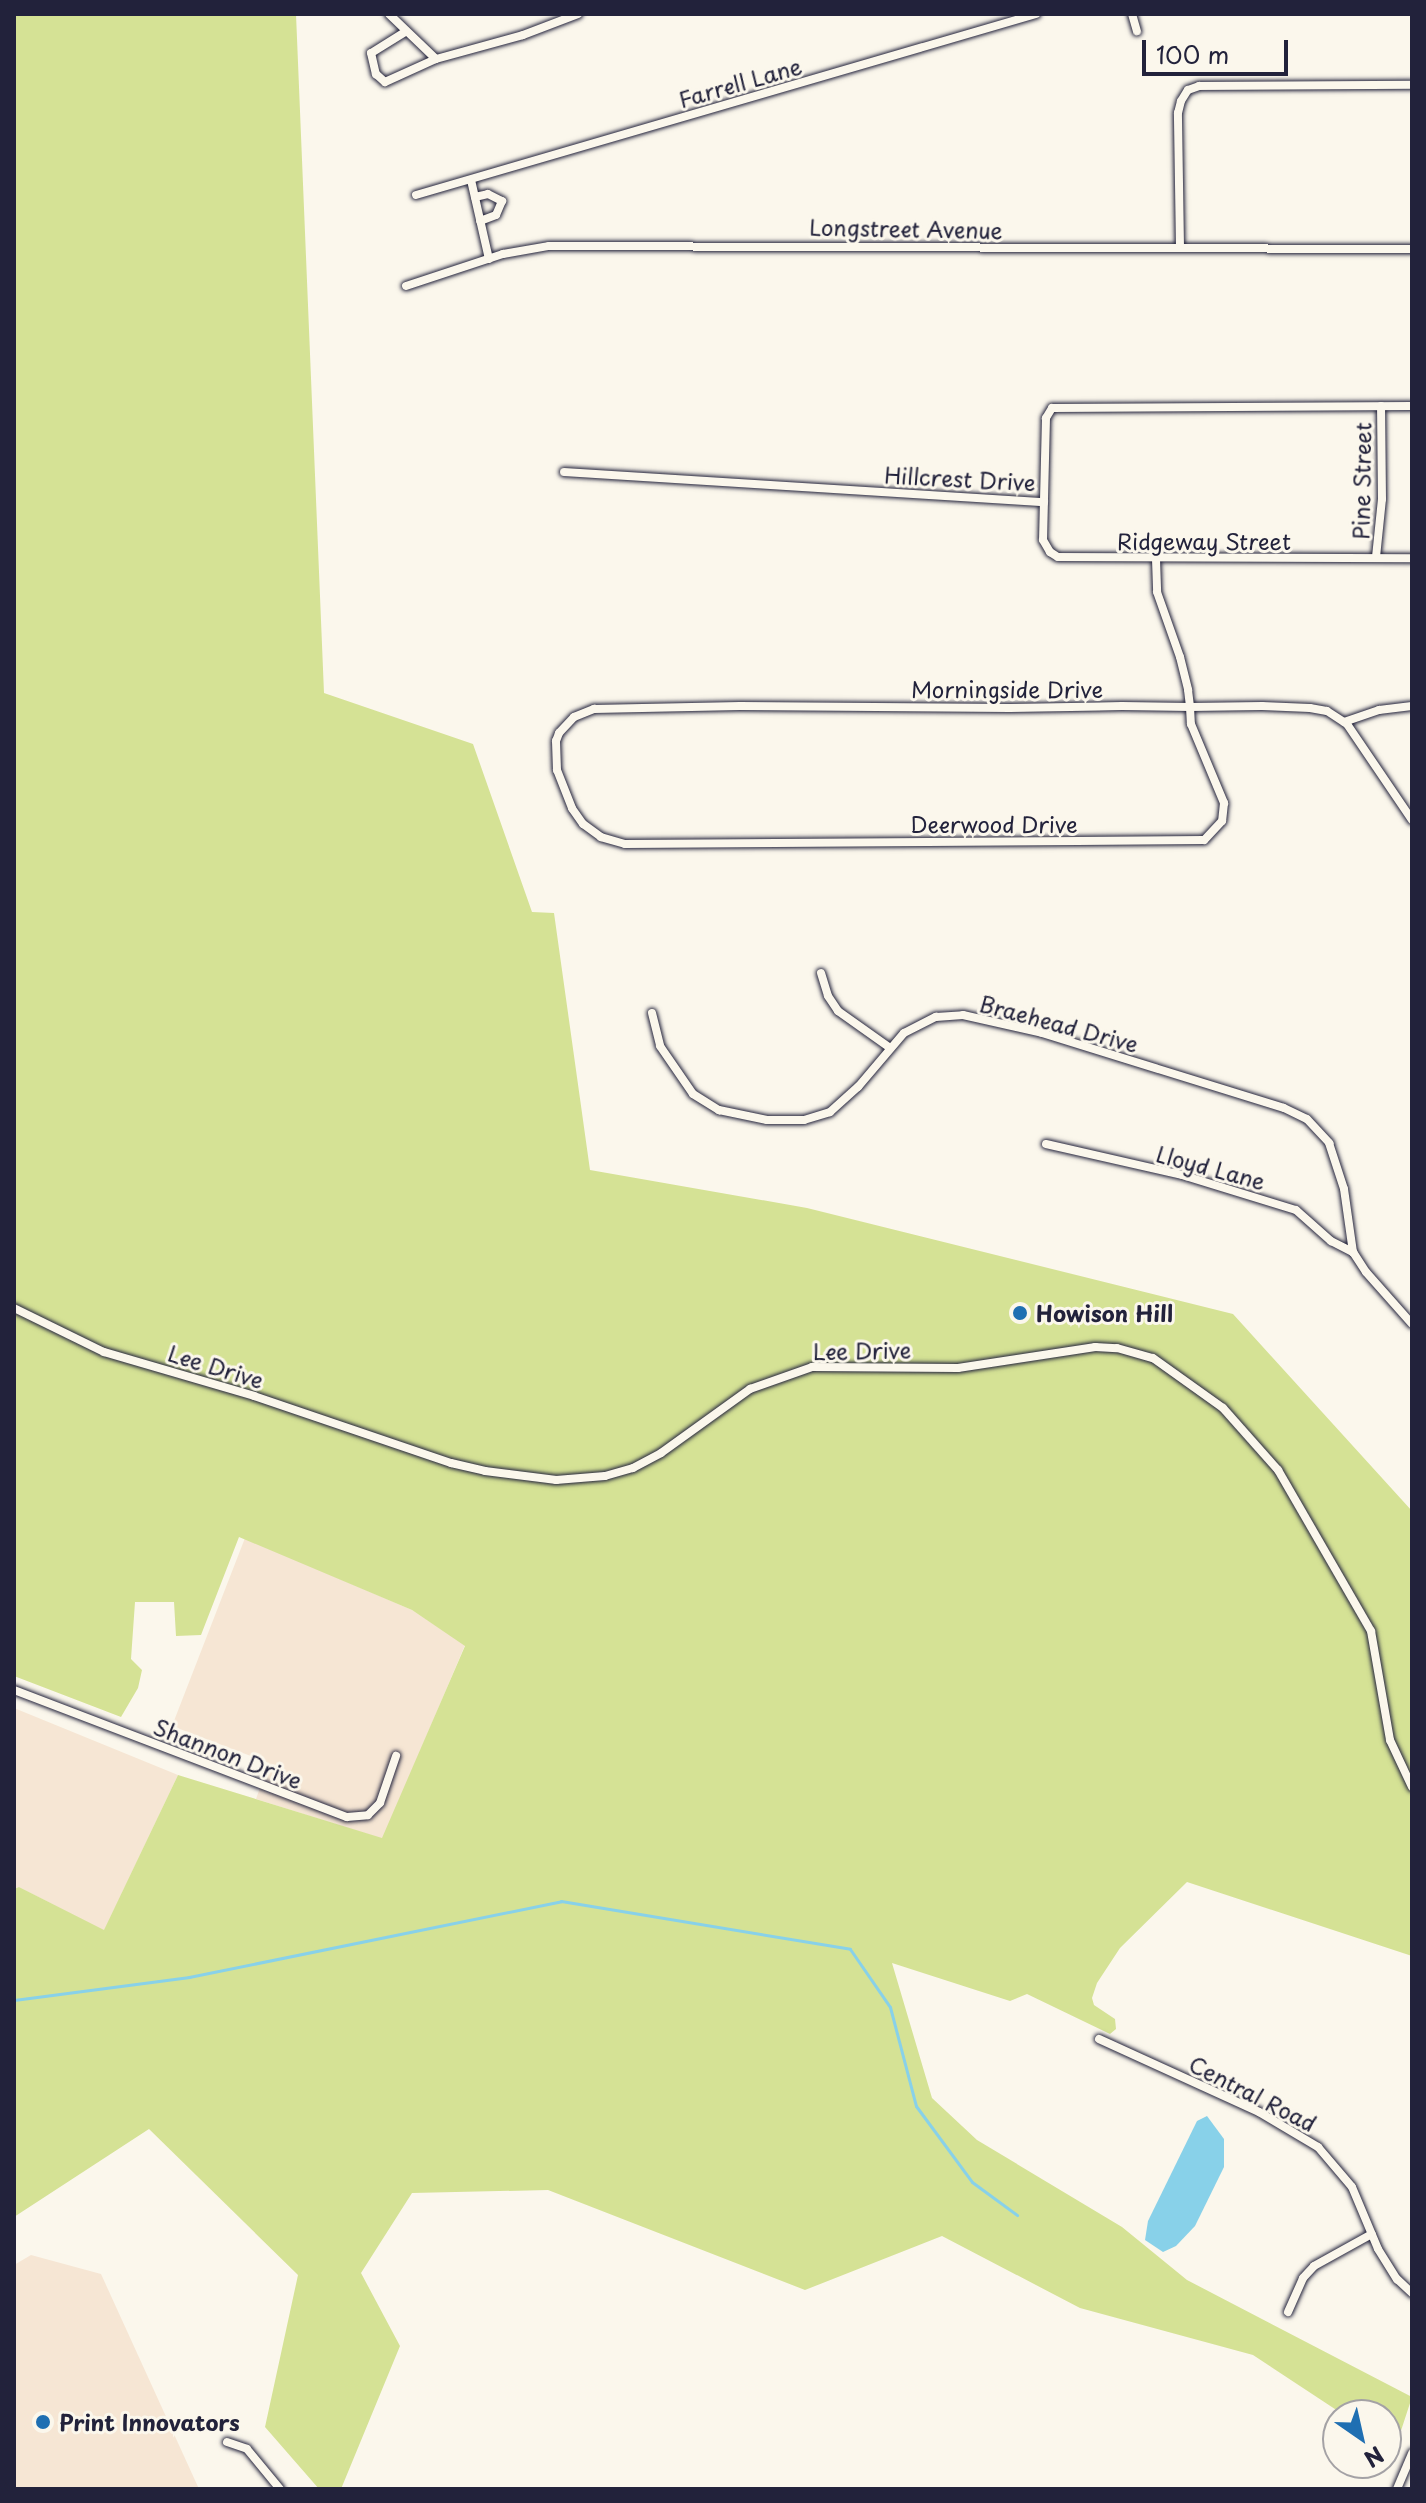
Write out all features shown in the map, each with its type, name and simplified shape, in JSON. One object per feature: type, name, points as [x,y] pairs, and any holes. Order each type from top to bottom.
[{"type":"street","points":[[389,14],[436,59]]},
{"type":"street","points":[[405,32],[371,53],[376,74],[385,82],[436,59],[523,35],[578,14]]},
{"type":"street","name":"Farrell Lane","points":[[416,195],[1036,14]]},
{"type":"street","points":[[1132,14],[1137,31]]},
{"type":"street","points":[[1180,247],[1178,113],[1188,90],[1199,86],[1412,85]]},
{"type":"street","points":[[471,180],[489,259]]},
{"type":"street","points":[[475,197],[488,194],[502,201],[496,215],[480,221]]},
{"type":"street","name":"Longstreet Avenue","points":[[406,286],[489,259],[549,246],[1412,249]]},
{"type":"street","name":"Pine Street","points":[[1376,557],[1382,499],[1381,406]]},
{"type":"street","name":"Hillcrest Drive","points":[[564,472],[1044,502],[1046,418],[1052,408],[1412,406]]},
{"type":"street","name":"Ridgeway Street","points":[[1044,502],[1043,540],[1055,556],[1156,559],[1412,558]]},
{"type":"street","name":"Deerwood Drive","points":[[558,736],[557,770],[575,814],[592,832],[625,844],[1191,842],[1211,835],[1225,812],[1221,791],[1198,747],[1180,657],[1161,611],[1156,559]]},
{"type":"street","points":[[1412,706],[1379,710],[1344,722],[1412,820]]},
{"type":"street","name":"Morningside Drive","points":[[558,736],[567,723],[584,712],[615,707],[1317,708],[1344,722]]},
{"type":"street","points":[[821,973],[828,996],[838,1011],[890,1048]]},
{"type":"street","name":"Braehead Drive","points":[[652,1013],[660,1046],[693,1094],[719,1110],[767,1120],[804,1120],[830,1112],[858,1087],[904,1033],[936,1017],[977,1016],[1284,1108],[1311,1122],[1335,1156],[1353,1252],[1366,1272],[1412,1324]]},
{"type":"street","name":"Lloyd Lane","points":[[1046,1144],[1182,1175],[1296,1210],[1331,1241],[1353,1252]]},
{"type":"street","name":"Lee Drive","points":[[14,1308],[104,1352],[254,1396],[451,1463],[485,1471],[556,1480],[605,1476],[633,1468],[661,1453],[750,1389],[812,1367],[958,1368],[1095,1347],[1144,1355],[1176,1372],[1223,1408],[1278,1470],[1371,1631],[1390,1740],[1412,1787]]},
{"type":"street","name":"Shannon Drive","points":[[14,1690],[347,1817],[368,1815],[380,1803],[396,1756]]},
{"type":"street","name":"Central Road","points":[[1099,2039],[1302,2135],[1348,2180],[1386,2265],[1412,2293]]},
{"type":"street","points":[[1288,2312],[1303,2278],[1314,2266],[1372,2234]]},
{"type":"street","points":[[227,2442],[247,2449],[280,2489]]},
{"type":"street","points":[[1397,2489],[1412,2453]]},
{"type":"shaded area","points":[[245,1538],[412,1610],[465,1645],[383,1839],[256,1799],[269,1763],[172,1726]]},
{"type":"shaded area","points":[[14,1708],[178,1775],[104,1931],[19,1887],[14,1889]]},
{"type":"shaded area","points":[[31,2255],[101,2274],[199,2489],[14,2489],[14,2265]]},
{"type":"green space","points":[[14,14],[296,14],[324,693],[473,744],[532,912],[554,913],[590,1170],[807,1208],[1233,1314],[1412,1511],[1412,1956],[1187,1882],[1120,1948],[1097,1983],[1092,1998],[1094,2005],[1115,2019],[1116,2029],[1110,2034],[1027,1994],[1010,2001],[892,1963],[932,2098],[977,2140],[1122,2227],[1187,2280],[1412,2397],[1402,2428],[1402,2399],[1322,2400],[1253,2355],[1080,2308],[942,2236],[805,2290],[548,2190],[412,2193],[361,2273],[400,2346],[341,2489],[319,2489],[265,2427],[298,2275],[149,2129],[14,2217],[14,1889],[19,1887],[104,1930],[178,1775],[382,1838],[465,1646],[412,1610],[239,1537],[201,1635],[176,1636],[174,1602],[135,1602],[131,1659],[142,1670],[138,1688],[121,1717],[14,1676]]},
{"type":"water","points":[[1207,2116],[1224,2139],[1224,2167],[1195,2226],[1176,2246],[1163,2252],[1145,2240],[1148,2221],[1197,2121]]},
{"type":"waterway","points":[[14,2000],[189,1977],[561,1901],[850,1949],[890,2007],[916,2106],[972,2182],[1017,2215]]},
{"type":"place","name":"Howison Hill","points":[[1020,1313]]},
{"type":"place","name":"Print Innovators","points":[[43,2422]]}]
